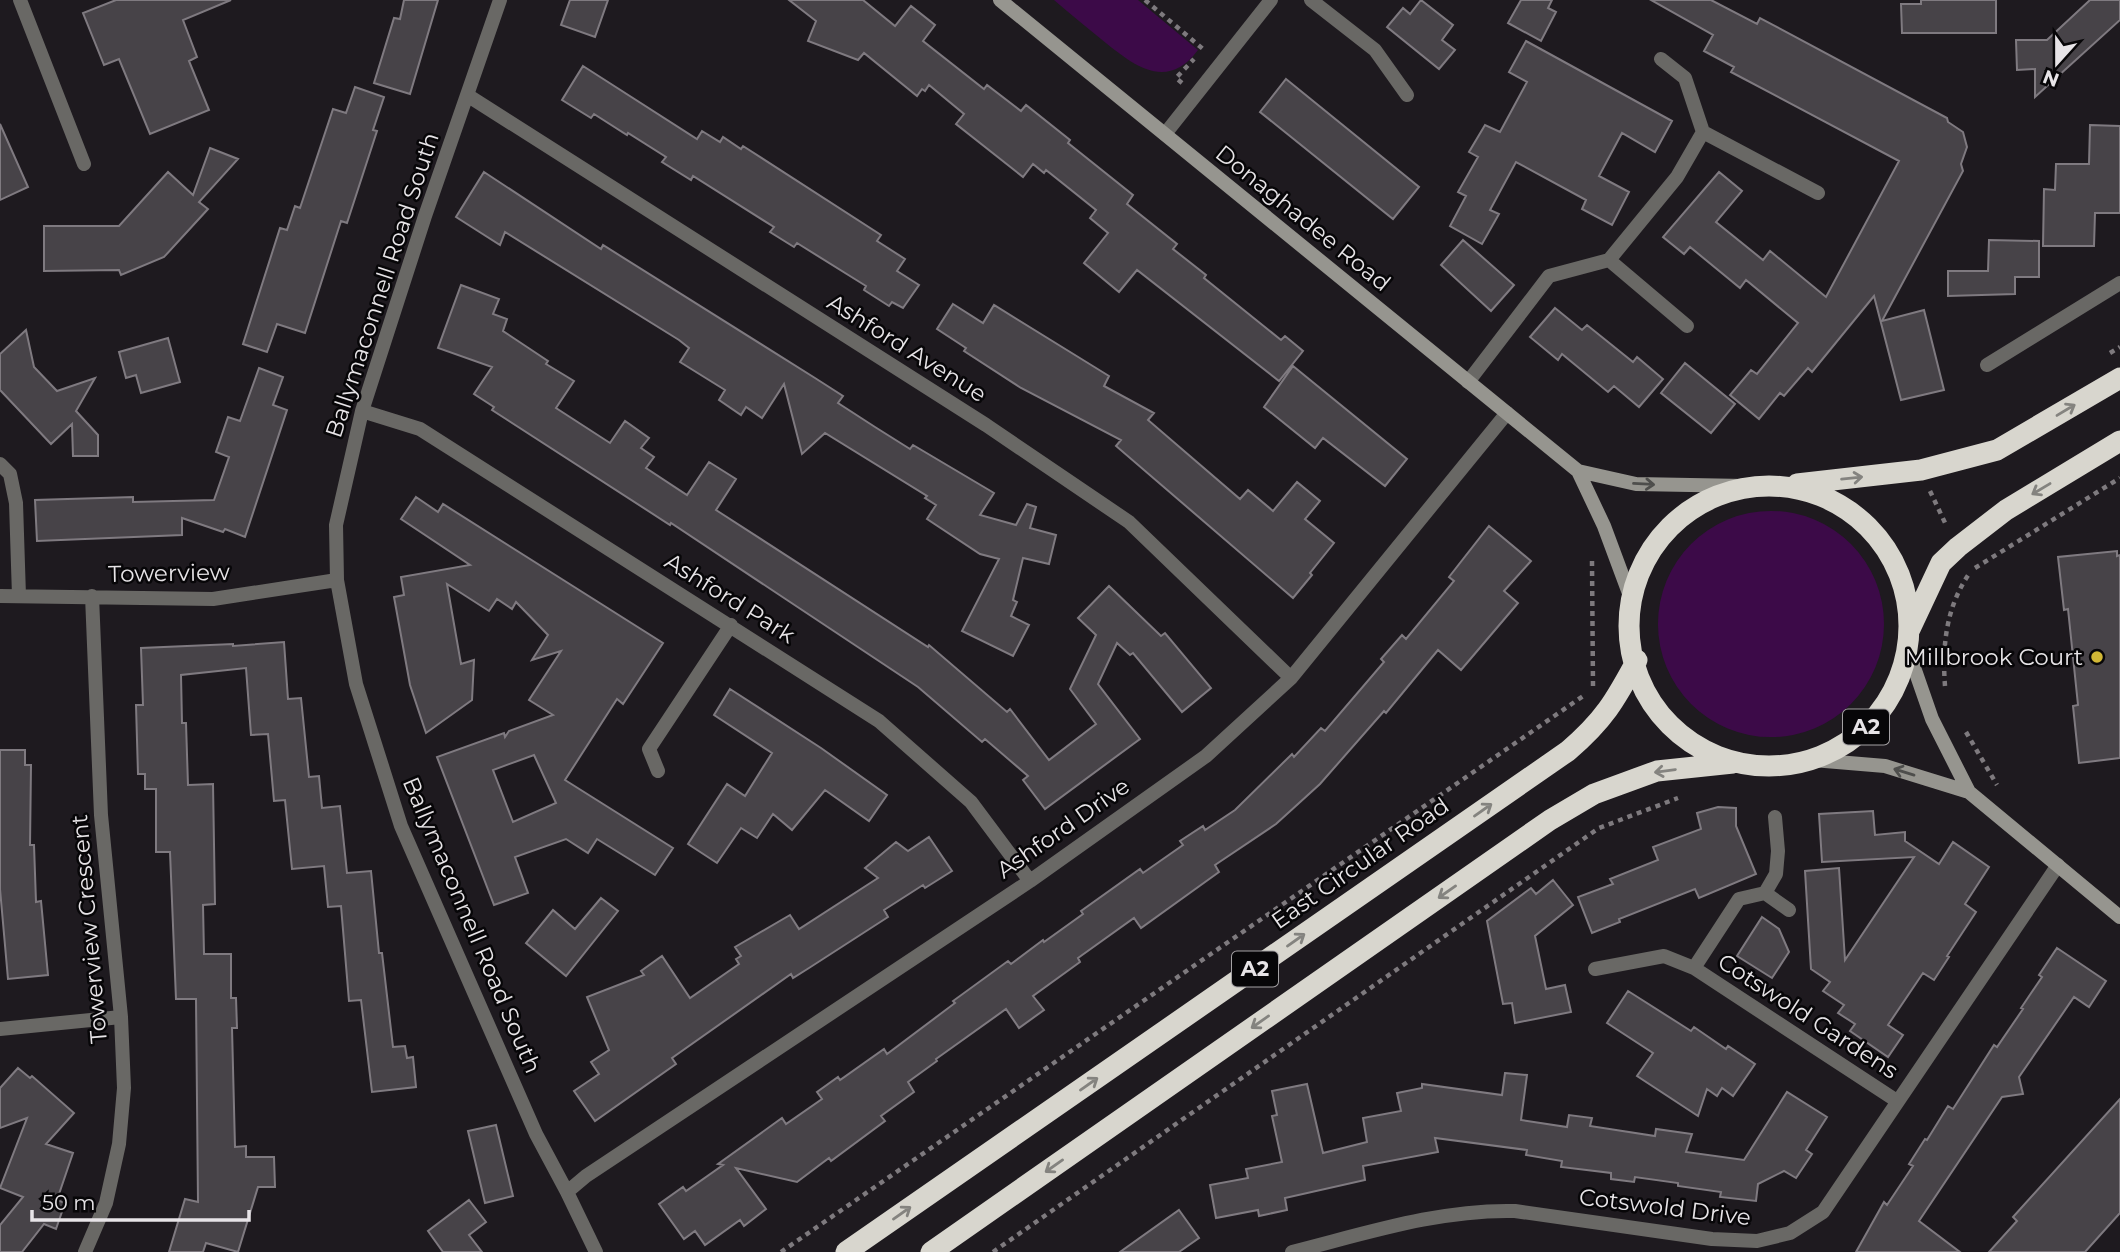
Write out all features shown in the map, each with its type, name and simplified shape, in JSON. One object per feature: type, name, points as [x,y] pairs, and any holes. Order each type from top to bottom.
[{"type":"highway","name":"A2","points":[[1733,763],[1698,748],[1668,725],[1645,695],[1627,628],[1630,596],[1645,557],[1670,524],[1704,499],[1745,486],[1784,485],[1921,470],[1997,450],[2120,379]]},
{"type":"highway","name":"A2","points":[[931,1252],[1550,820],[1594,794],[1657,771],[1733,763],[1773,767],[1813,760],[1847,743],[1876,718],[1896,686],[1909,639],[1941,563],[2006,510],[2120,441]]},
{"type":"highway","name":"A2","points":[[1784,485],[1825,496],[1860,518],[1888,550],[1905,588],[1909,639]]},
{"type":"highway","name":"East Circular Road","points":[[846,1252],[1568,751],[1595,727],[1613,705],[1637,660]]},
{"type":"main road","name":"Donaghadee Road","points":[[1000,0],[1578,471],[1604,526],[1630,596]]},
{"type":"main road","name":"Donaghadee Road","points":[[1578,471],[1636,484],[1745,486]]},
{"type":"main road","points":[[1909,639],[1932,719],[1969,792]]},
{"type":"main road","points":[[1813,760],[1885,766],[1969,792],[2120,917]]},
{"type":"street","points":[[20,0],[84,164]]},
{"type":"street","name":"Ballymaconnell Road South","points":[[500,0],[425,216],[362,411],[337,525],[337,580],[356,684],[401,826],[536,1135],[596,1252]]},
{"type":"street","points":[[1165,134],[1271,0]]},
{"type":"street","points":[[1311,0],[1374,50],[1407,95]]},
{"type":"street","points":[[1661,60],[1685,79],[1703,132],[1818,193]]},
{"type":"street","name":"Ashford Avenue","points":[[467,96],[986,425],[1129,522],[1291,678]]},
{"type":"street","points":[[1468,382],[1549,276],[1609,260],[1677,177],[1703,132]]},
{"type":"street","points":[[1609,260],[1687,326]]},
{"type":"street","points":[[1987,365],[2120,283]]},
{"type":"street","name":"Ashford Park","points":[[362,411],[420,429],[879,721],[971,802],[1030,881]]},
{"type":"street","name":"Ashford Drive","points":[[567,1192],[586,1176],[1030,881],[1206,755],[1291,678],[1507,413]]},
{"type":"street","points":[[0,464],[10,474],[16,503],[19,596]]},
{"type":"street","name":"Towerview","points":[[0,596],[214,598],[337,580]]},
{"type":"street","name":"Towerview Crescent","points":[[85,1252],[106,1203],[119,1144],[124,1088],[121,1017],[101,815],[92,596]]},
{"type":"street","points":[[658,771],[649,749],[731,625]]},
{"type":"street","points":[[1775,817],[1778,851],[1776,874],[1765,893],[1789,910]]},
{"type":"street","name":"Cotswold Drive","points":[[1292,1252],[1439,1217],[1482,1210],[1515,1211],[1712,1239],[1757,1241],[1790,1233],[1823,1212],[2058,865]]},
{"type":"street","name":"Cotswold Gardens","points":[[1693,968],[1739,899],[1765,893]]},
{"type":"street","name":"Cotswold Gardens","points":[[1595,969],[1664,956],[1693,968],[1897,1101]]},
{"type":"street","points":[[0,1029],[121,1017]]},
{"type":"path","points":[[1145,0],[1203,49],[1176,78],[1197,94]]},
{"type":"path","points":[[2109,354],[2120,347]]},
{"type":"path","points":[[1921,470],[1958,547]]},
{"type":"path","points":[[1946,692],[1945,635],[1958,589],[1970,571],[2120,478]]},
{"type":"path","points":[[781,1252],[1593,690],[1595,672],[1592,554],[1604,526]]},
{"type":"path","points":[[1960,722],[1997,785]]},
{"type":"path","points":[[993,1252],[1599,828],[1678,798]]},
{"type":"shaded area","points":[[1054,0],[1138,0],[1198,50],[1186,63],[1174,70],[1149,70],[1125,57]]},
{"type":"shaded area","points":[[1760,511],[1782,511],[1824,524],[1851,544],[1871,571],[1882,602],[1882,646],[1871,677],[1851,704],[1824,724],[1804,732],[1782,737],[1760,737],[1718,724],[1684,696],[1671,677],[1663,657],[1658,635],[1658,613],[1671,571],[1699,537],[1718,524],[1738,516]]},
{"type":"building","points":[[116,0],[231,0],[183,20],[197,57],[189,61],[209,110],[150,134],[119,59],[104,65],[83,13]]},
{"type":"building","points":[[404,0],[438,0],[410,94],[374,83],[394,18],[400,19]]},
{"type":"building","points":[[570,0],[608,0],[595,37],[561,25]]},
{"type":"building","points":[[789,0],[863,0],[895,26],[911,6],[935,25],[923,41],[984,89],[987,85],[1021,111],[1026,105],[1070,140],[1068,143],[1133,195],[1127,204],[1177,244],[1173,249],[1206,275],[1204,278],[1281,340],[1285,336],[1303,351],[1279,381],[1137,270],[1119,292],[1084,263],[1108,233],[1090,218],[1096,210],[1046,170],[1044,173],[1033,164],[1023,177],[956,124],[964,114],[929,85],[917,96],[864,53],[858,60],[808,41],[816,21]]},
{"type":"building","points":[[1421,0],[1453,25],[1442,40],[1455,50],[1439,69],[1387,27],[1403,8],[1410,14]]},
{"type":"building","points":[[1521,0],[1552,0],[1548,8],[1556,12],[1541,41],[1508,23]]},
{"type":"building","points":[[1651,0],[1711,0],[1757,24],[1760,18],[1947,118],[1948,122],[1963,132],[1967,147],[1961,164],[1963,171],[1882,321],[1924,310],[1944,390],[1901,400],[1874,296],[1812,372],[1808,368],[1784,396],[1780,393],[1759,419],[1730,395],[1751,370],[1757,374],[1798,323],[1746,280],[1740,288],[1690,247],[1684,254],[1663,237],[1719,172],[1742,191],[1716,222],[1763,260],[1770,251],[1826,297],[1899,161],[1731,72],[1734,67],[1704,51],[1713,35]]},
{"type":"building","points":[[1921,0],[1996,0],[1996,33],[1902,33],[1901,4],[1921,4]]},
{"type":"building","points":[[2090,0],[2120,0],[2120,20],[2035,97],[2035,69],[2017,70],[2016,40],[2047,40]]},
{"type":"building","points":[[1526,41],[1672,121],[1655,152],[1622,133],[1599,176],[1629,192],[1612,225],[1582,209],[1586,200],[1516,162],[1490,210],[1499,214],[1482,244],[1450,226],[1466,196],[1458,192],[1478,157],[1469,152],[1485,125],[1500,132],[1527,82],[1509,72]]},
{"type":"building","points":[[583,66],[697,139],[702,131],[720,142],[723,137],[741,149],[743,146],[881,235],[877,241],[905,259],[897,271],[919,285],[903,308],[892,302],[889,306],[864,290],[866,286],[797,243],[794,247],[770,232],[774,227],[693,176],[691,180],[662,162],[666,157],[628,133],[627,135],[594,114],[591,118],[562,100]]},
{"type":"building","points":[[1286,79],[1419,187],[1393,219],[1260,112]]},
{"type":"building","points":[[355,87],[384,97],[373,130],[377,131],[347,223],[341,221],[305,333],[277,324],[267,352],[243,344],[280,228],[287,230],[295,206],[300,208],[333,109],[346,113]]},
{"type":"building","points":[[0,124],[28,187],[0,200]]},
{"type":"building","points":[[2090,125],[2120,126],[2120,213],[2095,213],[2094,246],[2043,246],[2044,189],[2055,190],[2056,164],[2089,164]]},
{"type":"building","points":[[210,148],[238,159],[199,202],[208,209],[164,257],[121,275],[119,270],[44,271],[44,226],[119,226],[168,172],[193,195]]},
{"type":"building","points":[[484,172],[601,249],[603,245],[843,396],[838,403],[875,427],[910,449],[913,445],[994,493],[980,515],[1016,525],[1027,504],[1036,507],[1030,528],[1056,535],[1049,564],[1023,558],[1013,600],[1017,602],[1011,616],[1029,625],[1013,656],[962,631],[999,559],[980,554],[927,519],[936,505],[925,498],[927,496],[825,433],[802,454],[784,384],[762,418],[746,407],[741,415],[719,400],[725,390],[680,362],[689,348],[679,340],[505,232],[500,245],[456,217]]},
{"type":"building","points":[[1463,240],[1514,285],[1491,311],[1441,265]]},
{"type":"building","points":[[1989,240],[2039,241],[2039,277],[2015,277],[2015,294],[1948,296],[1948,271],[1988,271]]},
{"type":"building","points":[[461,285],[499,299],[493,314],[507,319],[503,331],[548,361],[546,364],[574,381],[556,408],[610,443],[625,421],[649,438],[641,448],[654,457],[646,468],[687,495],[709,462],[736,479],[716,510],[928,647],[929,645],[1007,712],[1010,709],[1049,760],[1096,724],[1070,689],[1096,635],[1078,618],[1109,586],[1161,636],[1165,633],[1211,688],[1182,712],[1133,653],[1130,655],[1117,643],[1098,684],[1140,739],[1045,809],[1023,780],[1028,776],[985,739],[982,742],[918,687],[671,523],[670,525],[492,410],[494,407],[474,394],[492,367],[438,348]]},
{"type":"building","points":[[953,304],[983,323],[994,305],[1109,376],[1104,386],[1154,413],[1148,420],[1240,499],[1248,490],[1273,511],[1297,482],[1320,501],[1305,519],[1334,543],[1310,573],[1312,575],[1293,598],[1116,446],[1121,440],[1021,388],[964,351],[966,348],[937,329]]},
{"type":"building","points":[[1555,308],[1582,330],[1587,325],[1633,362],[1637,357],[1663,379],[1639,407],[1614,386],[1608,392],[1562,354],[1558,360],[1530,337]]},
{"type":"building","points":[[26,330],[34,367],[57,391],[95,378],[76,411],[98,435],[98,456],[73,456],[72,424],[51,444],[0,390],[0,354]]},
{"type":"building","points":[[168,338],[180,382],[141,393],[136,375],[126,378],[119,352]]},
{"type":"building","points":[[1685,363],[1735,404],[1711,433],[1661,393]]},
{"type":"building","points":[[1293,366],[1407,459],[1385,486],[1323,438],[1315,448],[1264,407]]},
{"type":"building","points":[[259,368],[283,377],[273,405],[287,410],[245,537],[182,518],[182,535],[37,541],[35,500],[133,497],[133,502],[214,500],[229,457],[216,452],[228,417],[240,421]]},
{"type":"building","points":[[416,497],[438,512],[443,504],[663,643],[623,704],[617,699],[565,780],[673,848],[655,875],[597,839],[588,853],[566,839],[515,857],[528,893],[494,905],[437,757],[504,733],[505,737],[509,731],[553,715],[529,700],[561,651],[532,660],[548,635],[516,602],[512,609],[497,599],[489,611],[447,584],[461,664],[474,660],[472,700],[426,733],[410,685],[394,597],[404,595],[401,577],[470,565],[401,519]],"holes":[[[534,755],[556,803],[513,822],[493,770]]]},
{"type":"building","points":[[1489,526],[1531,561],[1504,591],[1518,603],[1461,670],[1438,650],[1386,713],[1384,711],[1320,784],[1276,824],[1215,865],[1219,872],[1141,928],[1134,918],[1078,958],[1080,962],[1033,996],[1044,1010],[1019,1028],[1006,1009],[908,1082],[914,1092],[881,1116],[885,1121],[831,1161],[829,1158],[797,1182],[736,1168],[766,1209],[744,1226],[740,1220],[705,1245],[695,1231],[684,1239],[659,1204],[683,1187],[686,1191],[723,1165],[718,1164],[782,1118],[786,1124],[822,1099],[817,1092],[838,1077],[840,1080],[884,1049],[887,1054],[1008,961],[1011,964],[1043,940],[1044,942],[1083,914],[1081,911],[1140,869],[1143,873],[1183,845],[1180,841],[1203,826],[1205,830],[1235,810],[1292,754],[1294,757],[1321,728],[1325,731],[1384,662],[1381,659],[1402,635],[1406,639],[1454,581],[1449,577]]},
{"type":"building","name":"Millbrook Court","points":[[2117,551],[2117,556],[2120,555],[2120,758],[2079,763],[2073,706],[2078,705],[2068,609],[2064,610],[2058,557]]},
{"type":"building","points":[[284,642],[288,699],[301,698],[309,777],[319,776],[322,808],[340,806],[347,873],[371,871],[379,953],[382,953],[393,1047],[405,1046],[407,1058],[413,1057],[416,1087],[372,1092],[361,1000],[349,1001],[341,906],[328,907],[324,866],[292,869],[285,800],[274,801],[268,734],[251,735],[246,668],[181,675],[188,785],[213,784],[215,904],[203,905],[204,954],[231,954],[231,998],[236,998],[237,1028],[232,1028],[235,1147],[246,1146],[246,1157],[274,1157],[275,1187],[258,1187],[238,1252],[206,1243],[203,1252],[169,1252],[185,1199],[198,1202],[196,999],[176,999],[170,852],[156,852],[156,789],[145,789],[145,774],[138,774],[136,705],[143,705],[141,648]]},
{"type":"building","points":[[730,689],[887,795],[869,821],[825,790],[792,830],[773,814],[757,838],[741,828],[717,863],[688,844],[727,784],[745,796],[772,753],[714,715]]},
{"type":"building","points":[[0,750],[25,750],[25,765],[31,765],[30,845],[34,845],[36,902],[41,901],[48,975],[8,979],[0,889]]},
{"type":"building","points":[[1718,807],[1736,808],[1736,826],[1756,874],[1699,898],[1695,889],[1619,919],[1620,922],[1592,933],[1578,897],[1613,884],[1610,879],[1658,860],[1653,847],[1701,829],[1697,813]]},
{"type":"building","points":[[1873,811],[1875,835],[1905,832],[1905,841],[1939,864],[1953,842],[1989,867],[1965,904],[1976,912],[1947,956],[1949,957],[1934,980],[1923,973],[1888,1025],[1903,1035],[1888,1057],[1850,1031],[1855,1024],[1838,1013],[1844,1005],[1823,991],[1830,982],[1811,969],[1805,871],[1839,868],[1845,960],[1914,857],[1822,862],[1819,814]]},
{"type":"building","points":[[929,837],[952,871],[925,888],[923,885],[884,910],[888,917],[809,968],[793,978],[791,974],[672,1058],[676,1064],[595,1121],[574,1091],[599,1074],[591,1062],[609,1050],[587,997],[644,975],[641,971],[662,956],[690,998],[739,964],[736,959],[741,956],[735,947],[790,915],[799,929],[878,878],[865,868],[896,842],[908,851]]},
{"type":"building","points":[[1553,880],[1573,905],[1535,936],[1546,989],[1565,985],[1571,1012],[1515,1023],[1512,1003],[1503,1004],[1487,921],[1531,888],[1536,894]]},
{"type":"building","points":[[601,898],[618,911],[566,976],[526,943],[553,910],[575,929]]},
{"type":"building","points":[[1762,917],[1779,929],[1789,952],[1772,978],[1737,956]]},
{"type":"building","points":[[2057,948],[2106,981],[2089,1007],[2074,997],[2019,1077],[2023,1094],[2002,1097],[1919,1221],[1960,1252],[1856,1252],[1884,1202],[1887,1205],[1913,1166],[1909,1164],[1925,1139],[1927,1140],[1948,1106],[1953,1109],[1994,1045],[1997,1047],[2023,1009],[2021,1008],[2042,977],[2039,975]]},
{"type":"building","points":[[1628,991],[1691,1031],[1694,1027],[1726,1049],[1728,1046],[1755,1064],[1733,1096],[1722,1088],[1717,1096],[1707,1089],[1698,1116],[1637,1076],[1653,1053],[1607,1023]]},
{"type":"building","points":[[18,1068],[30,1078],[32,1076],[74,1113],[46,1144],[73,1153],[57,1200],[65,1203],[56,1229],[44,1224],[22,1252],[0,1252],[0,1225],[23,1197],[0,1188],[27,1118],[0,1128],[0,1088]]},
{"type":"building","points":[[1505,1073],[1527,1075],[1521,1120],[1567,1127],[1569,1115],[1592,1118],[1590,1126],[1655,1136],[1656,1129],[1692,1134],[1686,1152],[1744,1160],[1787,1092],[1827,1117],[1806,1150],[1812,1154],[1796,1178],[1784,1171],[1758,1184],[1756,1201],[1720,1197],[1721,1192],[1678,1186],[1678,1183],[1635,1177],[1634,1182],[1611,1179],[1611,1173],[1561,1167],[1562,1161],[1526,1155],[1527,1150],[1435,1138],[1438,1152],[1363,1166],[1365,1180],[1285,1198],[1287,1210],[1259,1216],[1258,1210],[1216,1218],[1210,1185],[1248,1178],[1246,1169],[1282,1162],[1272,1116],[1277,1115],[1272,1091],[1307,1084],[1323,1153],[1367,1142],[1363,1118],[1401,1111],[1397,1093],[1422,1088],[1422,1084],[1502,1095]]},
{"type":"building","points":[[2120,1099],[2120,1213],[2085,1252],[1989,1252],[2017,1221],[2013,1217]]},
{"type":"building","points":[[496,1125],[513,1196],[485,1203],[468,1131]]},
{"type":"building","points":[[469,1200],[486,1222],[469,1235],[482,1252],[443,1252],[428,1231]]},
{"type":"building","points":[[1179,1210],[1199,1238],[1179,1252],[1120,1252]]},
{"type":"place","name":"Millbrook Court","points":[[2097,657]]}]
